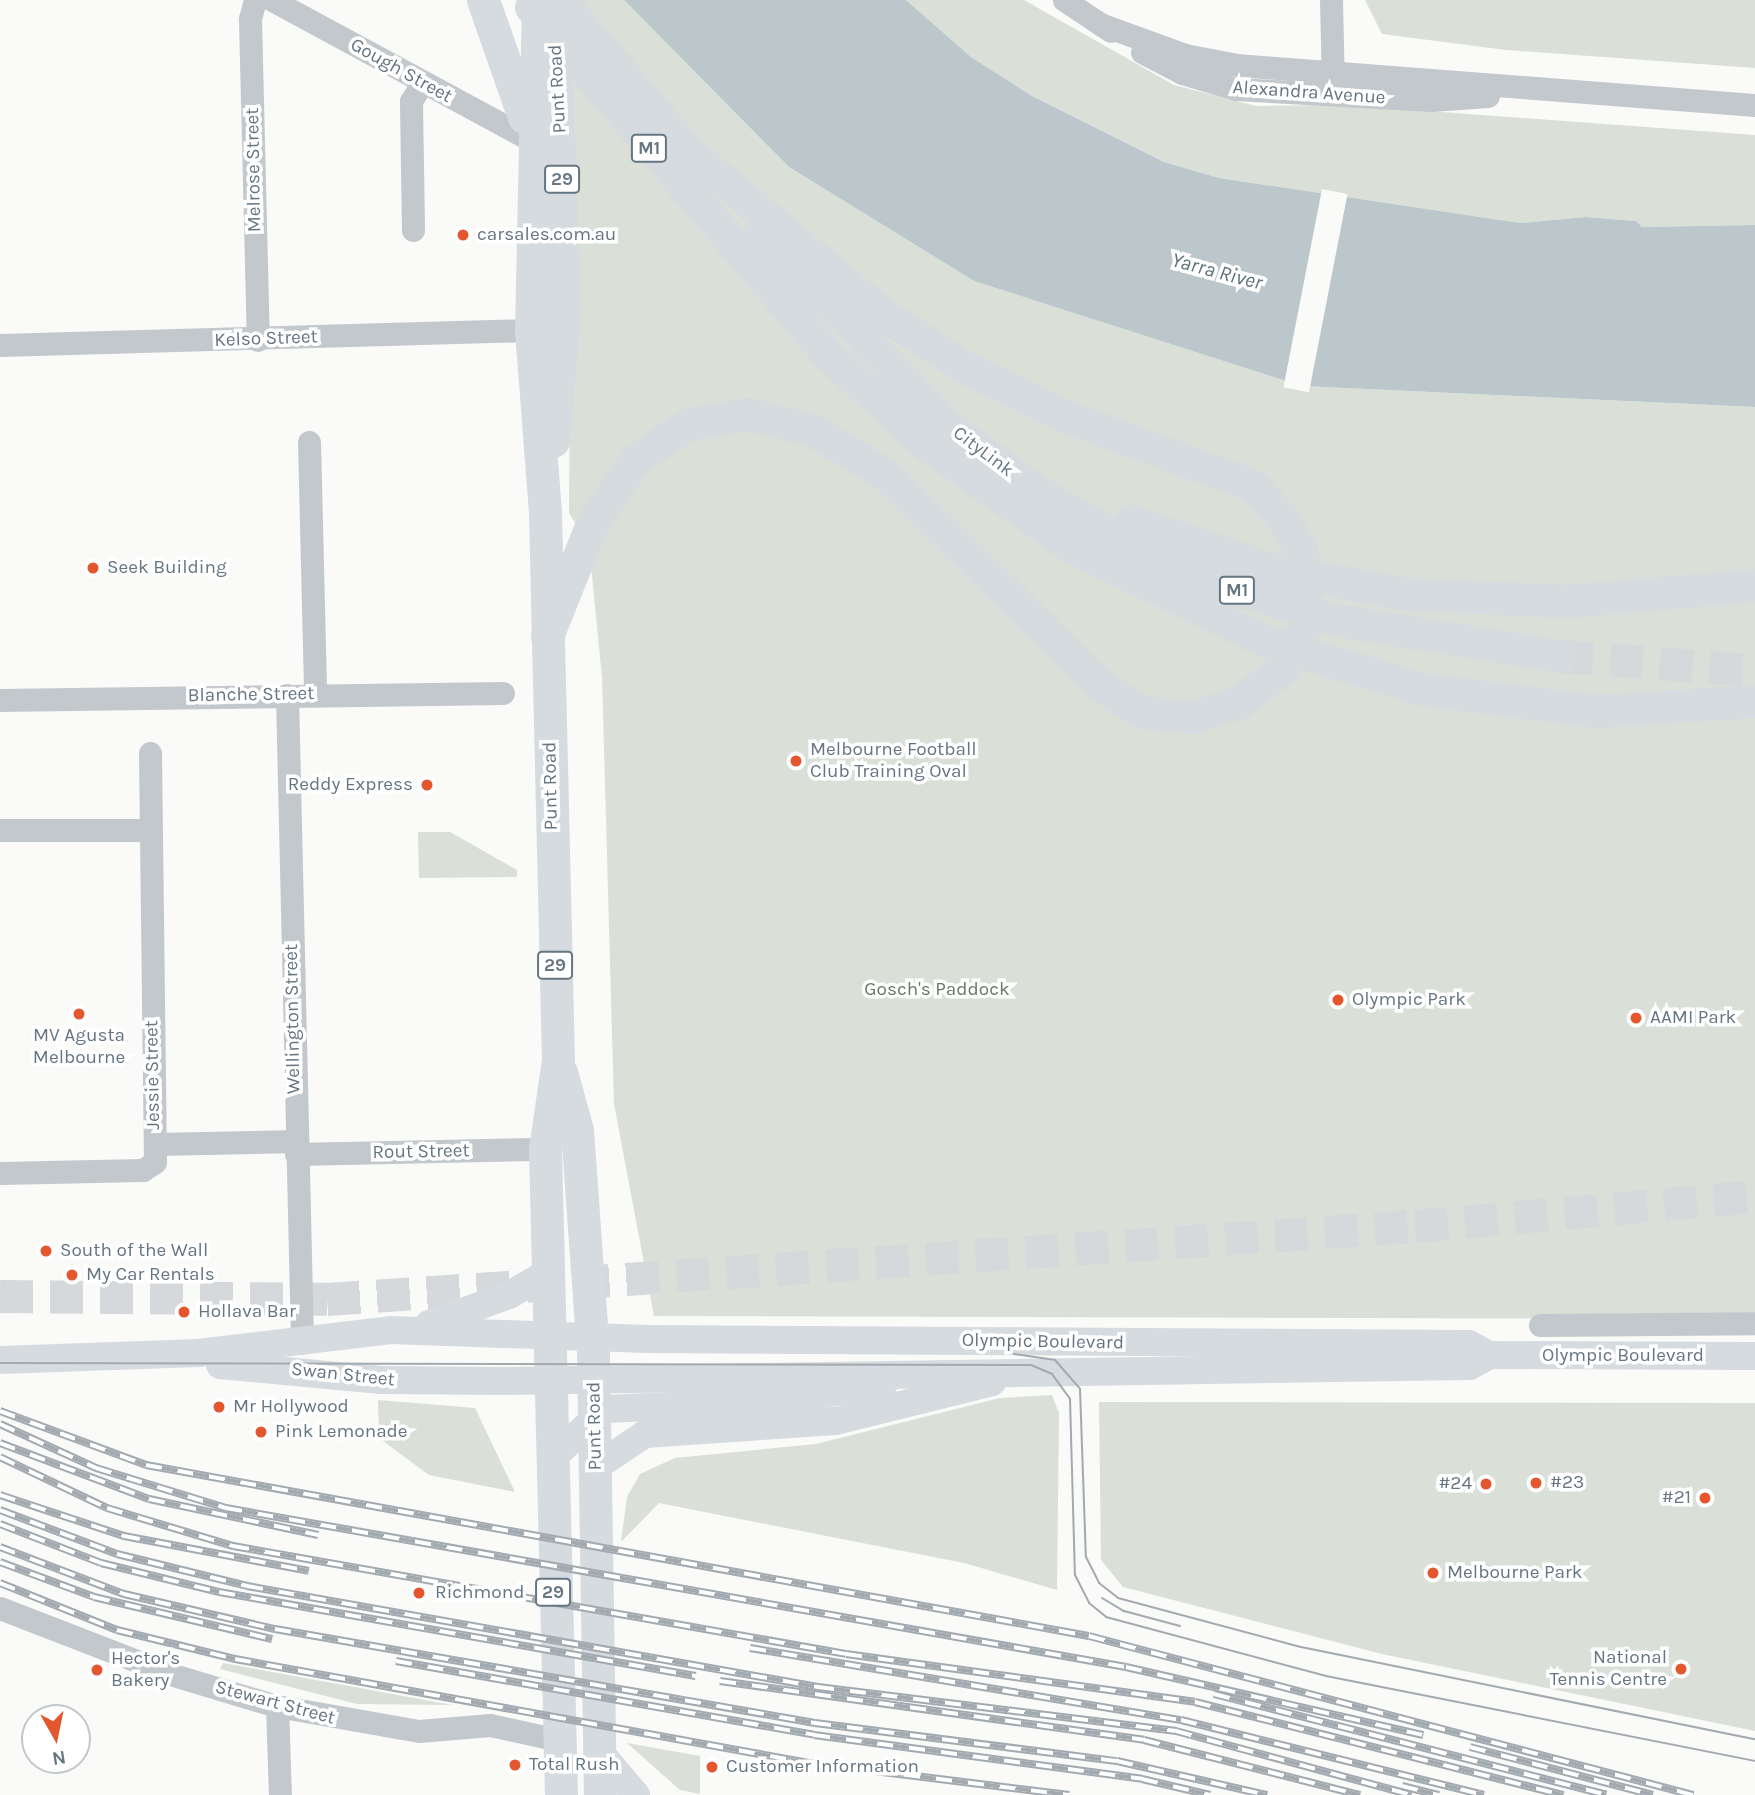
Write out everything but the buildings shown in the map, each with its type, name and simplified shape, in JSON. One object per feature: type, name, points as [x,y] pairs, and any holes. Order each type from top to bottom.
[{"type":"highway","points":[[483,0],[531,140]]},
{"type":"highway","name":"M1","points":[[524,0],[796,276]]},
{"type":"highway","name":"Punt Road","points":[[538,0],[531,140],[531,330],[545,513],[558,1060],[545,1149],[561,1795]]},
{"type":"highway","name":"Punt Road","points":[[545,513],[564,310],[551,0]]},
{"type":"highway","name":"M1","points":[[560,0],[796,276],[873,398],[1007,505],[1072,547],[1265,641],[1360,674],[1488,702],[1596,711],[1755,701]]},
{"type":"highway","points":[[548,636],[593,521],[636,459],[688,424],[760,415],[812,430],[898,483],[1122,702],[1182,717],[1240,702],[1283,668],[1307,614],[1300,549],[1270,502],[1236,474],[1009,391],[883,314],[796,276]]},
{"type":"highway","name":"CityLink","points":[[796,276],[951,428],[1081,518],[1229,587],[1371,628],[1560,656]]},
{"type":"highway","points":[[951,428],[1068,493],[1167,536],[1313,579],[1510,601],[1755,585]]},
{"type":"highway","name":"Punt Road","points":[[558,1060],[577,1130],[592,1337],[596,1413],[600,1795]]},
{"type":"main road","points":[[395,1330],[509,1295],[549,1272]]},
{"type":"main road","name":"Swan Street","points":[[0,1360],[92,1358],[302,1343],[395,1330],[592,1337]]},
{"type":"main road","name":"Olympic Boulevard","points":[[592,1337],[1469,1344],[1490,1355],[1755,1356]]},
{"type":"main road","points":[[911,1405],[931,1371],[929,1353],[917,1339]]},
{"type":"main road","points":[[551,1459],[596,1413],[814,1398],[1039,1342]]},
{"type":"main road","name":"Olympic Boulevard","points":[[594,1377],[931,1371],[1018,1375],[1471,1366],[1490,1355]]},
{"type":"main road","name":"Swan Street","points":[[92,1358],[381,1380],[549,1380],[594,1377]]},
{"type":"main road","points":[[596,1467],[645,1434],[814,1424],[911,1405],[1018,1375]]},
{"type":"main road","points":[[598,1750],[636,1795]]},
{"type":"street","name":"Melrose Street","points":[[255,0],[250,19],[258,340]]},
{"type":"street","name":"Gough Street","points":[[272,0],[531,140]]},
{"type":"street","name":"Alexandra Avenue","points":[[1064,0],[1100,24],[1209,83],[1333,96],[1438,100],[1533,92]]},
{"type":"street","points":[[1331,0],[1333,96]]},
{"type":"street","name":"Alexandra Avenue","points":[[1100,24],[1209,61],[1533,92],[1755,105]]},
{"type":"street","points":[[413,230],[411,100],[423,82]]},
{"type":"street","name":"Kelso Street","points":[[0,345],[258,340],[531,330]]},
{"type":"street","points":[[309,442],[315,694]]},
{"type":"street","name":"Blanche Street","points":[[0,700],[503,693]]},
{"type":"street","name":"Wellington Street","points":[[287,695],[295,1148],[302,1343]]},
{"type":"street","name":"Jessie Street","points":[[0,1173],[150,1169],[155,1144],[150,753]]},
{"type":"street","points":[[0,830],[149,830]]},
{"type":"street","name":"Rout Street","points":[[155,1144],[295,1148],[545,1149]]},
{"type":"street","points":[[1540,1325],[1755,1323]]},
{"type":"street","name":"Stewart Street","points":[[0,1608],[170,1674],[277,1706],[419,1731],[490,1725],[558,1740]]},
{"type":"street","points":[[277,1706],[280,1795]]},
{"type":"green space","name":"Gosch's Paddock","points":[[573,0],[624,0],[789,167],[974,281],[1302,386],[1755,407],[1755,1319],[654,1316],[614,1104],[602,677],[589,546],[569,513]]},
{"type":"green space","points":[[906,0],[1024,0],[1174,85],[1256,106],[1347,105],[1755,135],[1755,225],[1642,227],[1636,221],[1586,217],[1520,223],[1219,178],[1164,162],[1032,96],[971,57]]},
{"type":"green space","points":[[1365,0],[1755,0],[1755,68],[1506,50],[1382,34]]},
{"type":"green space","points":[[418,832],[450,832],[517,870],[517,877],[419,878]]},
{"type":"green space","points":[[1052,1395],[1059,1413],[1057,1590],[964,1563],[659,1503],[621,1542],[627,1497],[640,1474],[675,1458],[816,1444],[1000,1398]]},
{"type":"green space","points":[[378,1400],[475,1408],[515,1492],[429,1475],[379,1438]]},
{"type":"green space","name":"Melbourne Park","points":[[1099,1402],[1755,1403],[1755,1731],[1382,1654],[1123,1587],[1101,1560]]},
{"type":"green space","points":[[223,1663],[452,1705],[357,1704],[220,1669]]},
{"type":"green space","points":[[627,1743],[700,1756],[700,1794],[680,1790]]},
{"type":"water","name":"Yarra River","points":[[624,0],[906,0],[971,57],[1032,96],[1164,162],[1219,178],[1520,223],[1586,217],[1636,221],[1642,227],[1755,225],[1755,407],[1302,386],[974,281],[789,167]]},
{"type":"pier","points":[[1322,189],[1348,194],[1309,392],[1283,387]]},
{"type":"tunnel","points":[[1560,656],[1755,670]]},
{"type":"tunnel","points":[[0,1296],[327,1299],[1415,1226],[1755,1196]]},
{"type":"tram line","points":[[1008,1353],[1055,1360],[1080,1389],[1086,1557],[1099,1583],[1118,1598],[1301,1647],[1755,1739]]},
{"type":"tram line","points":[[0,1363],[1031,1365],[1052,1374],[1070,1399],[1075,1575],[1089,1603],[1106,1617],[1326,1676],[1755,1761]]},
{"type":"tram line","points":[[1102,1598],[1124,1611],[1180,1626]]},
{"type":"railway","points":[[0,1411],[146,1465],[1089,1636],[1693,1795]]},
{"type":"railway","points":[[0,1424],[96,1468],[226,1508],[1126,1667],[1423,1735]]},
{"type":"railway","points":[[0,1443],[149,1499],[318,1535]]},
{"type":"railway","points":[[0,1457],[107,1508],[233,1546],[846,1654],[1195,1702],[1563,1795]]},
{"type":"railway","points":[[0,1495],[124,1536],[309,1571]]},
{"type":"railway","points":[[0,1510],[117,1554],[247,1586],[818,1687],[1176,1731],[1411,1795]]},
{"type":"railway","points":[[0,1524],[101,1563],[219,1592],[696,1676]]},
{"type":"railway","points":[[0,1547],[124,1594],[275,1629],[815,1723],[1117,1761],[1267,1795]]},
{"type":"railway","points":[[0,1562],[94,1597],[272,1639]]},
{"type":"railway","points":[[0,1583],[117,1630],[235,1659],[809,1763],[1069,1795]]},
{"type":"railway","points":[[750,1648],[1181,1720],[1484,1795]]},
{"type":"railway","points":[[396,1661],[814,1735],[1142,1779],[1210,1795]]},
{"type":"railway","points":[[720,1681],[1144,1740],[1360,1795]]},
{"type":"railway","points":[[1214,1694],[1606,1795]]},
{"type":"railway","points":[[1470,1747],[1653,1795]]},
{"type":"railway","points":[[1402,1786],[1439,1795]]},
{"type":"place","name":"carsales.com.au","points":[[463,235]]},
{"type":"place","name":"Seek Building","points":[[93,568]]},
{"type":"place","name":"Melbourne Football Club Training Oval","points":[[796,761]]},
{"type":"place","name":"Reddy Express","points":[[427,785]]},
{"type":"place","name":"Olympic Park","points":[[1338,1000]]},
{"type":"place","name":"MV Agusta Melbourne","points":[[79,1014]]},
{"type":"place","name":"AAMI Park","points":[[1636,1018]]},
{"type":"place","name":"South of the Wall","points":[[46,1251]]},
{"type":"place","name":"My Car Rentals","points":[[72,1275]]},
{"type":"place","name":"Hollava Bar","points":[[184,1312]]},
{"type":"place","name":"Mr Hollywood","points":[[219,1407]]},
{"type":"place","name":"Pink Lemonade","points":[[261,1432]]},
{"type":"place","name":"#23","points":[[1536,1483]]},
{"type":"place","name":"#24","points":[[1486,1484]]},
{"type":"place","name":"#21","points":[[1705,1498]]},
{"type":"place","name":"Melbourne Park","points":[[1433,1573]]},
{"type":"place","name":"Richmond","points":[[419,1593]]},
{"type":"place","name":"National Tennis Centre","points":[[1681,1669]]},
{"type":"place","name":"Hector's Bakery","points":[[97,1670]]},
{"type":"place","name":"Total Rush","points":[[515,1765]]},
{"type":"place","name":"Customer Information","points":[[712,1767]]}]
